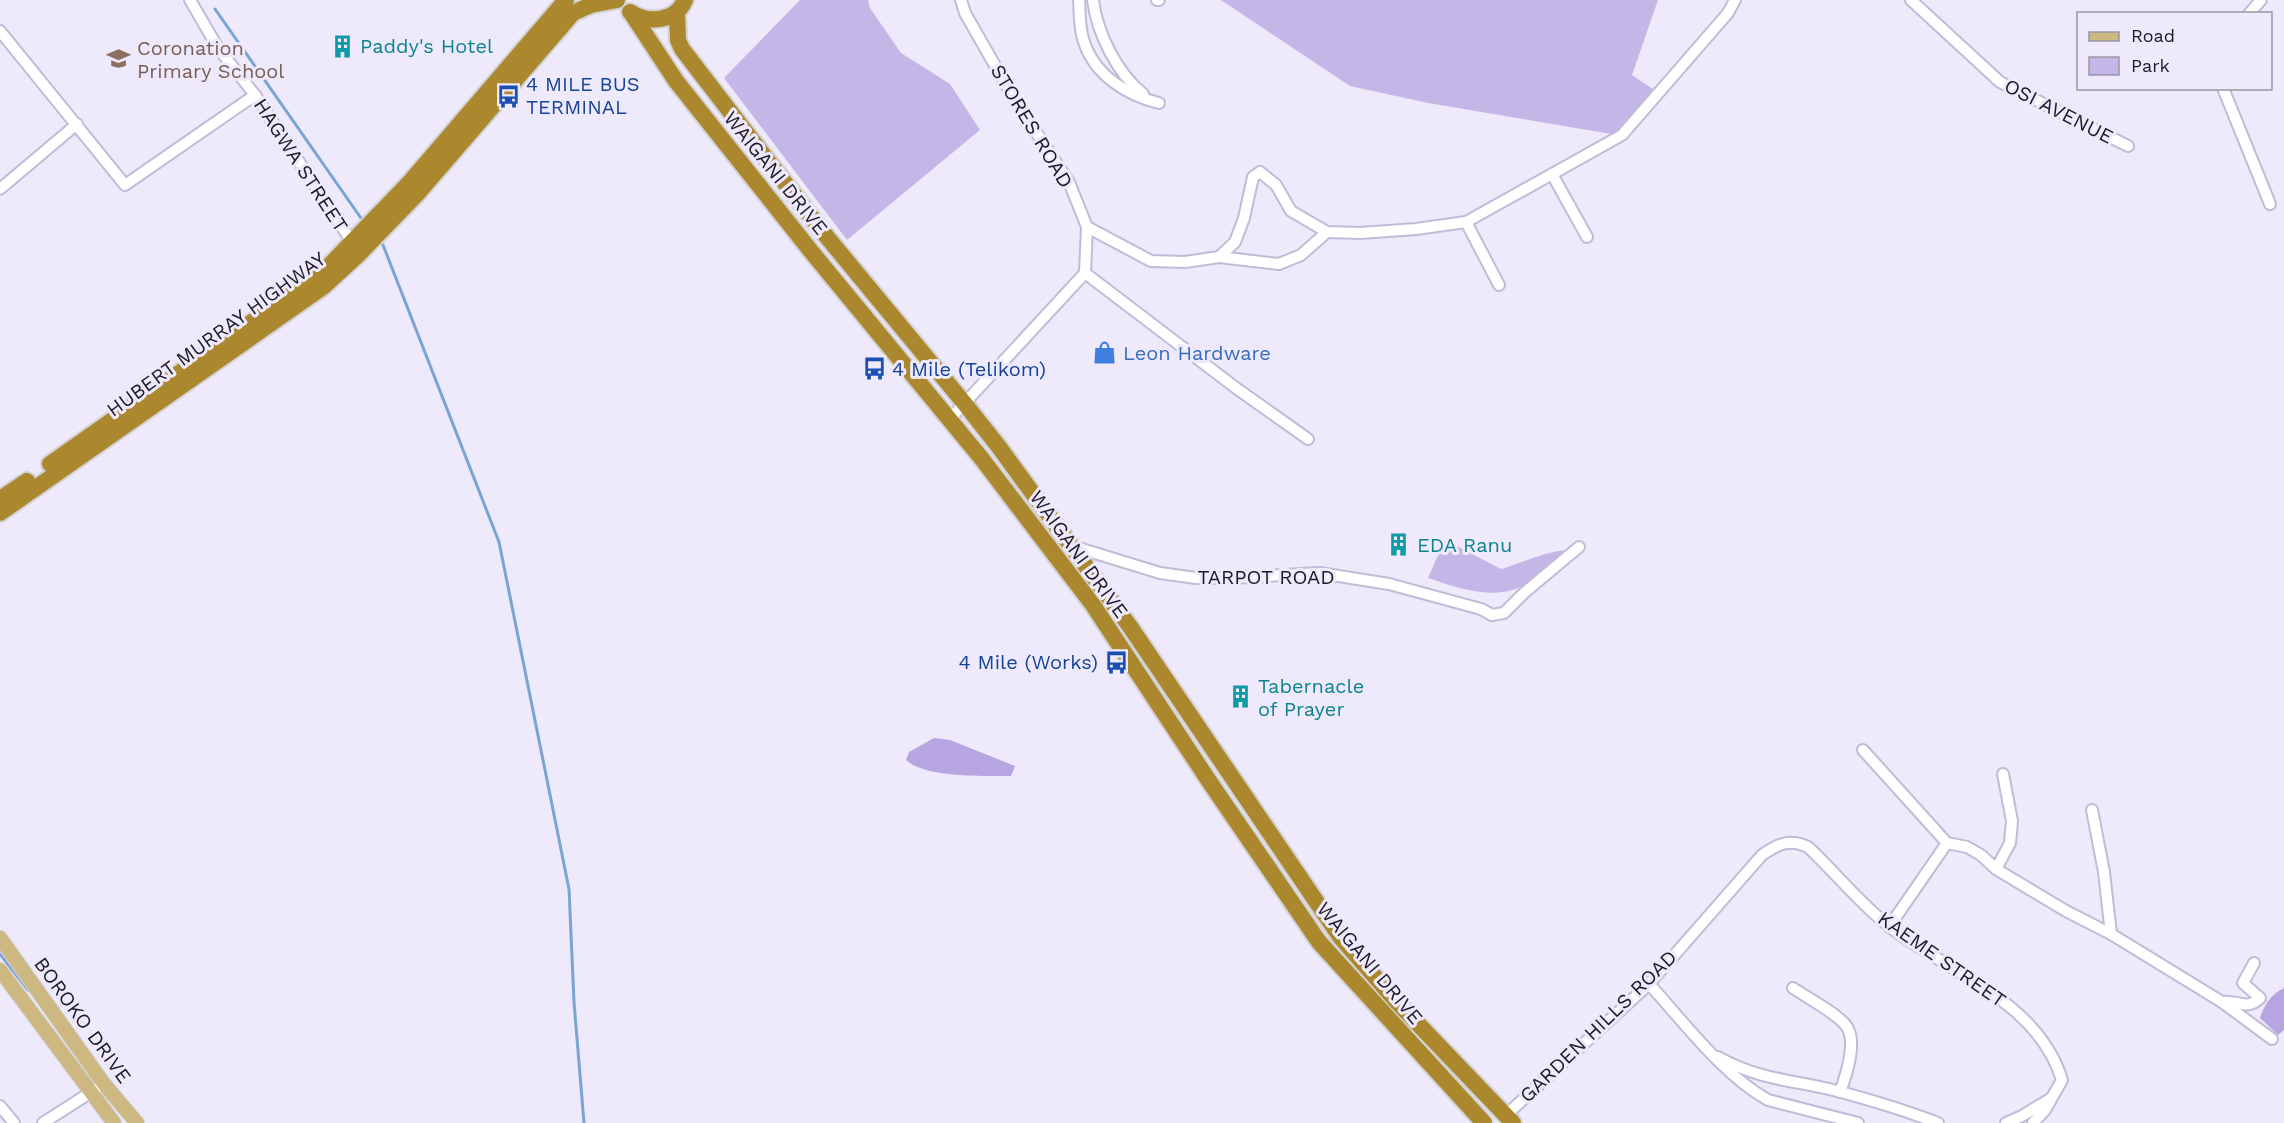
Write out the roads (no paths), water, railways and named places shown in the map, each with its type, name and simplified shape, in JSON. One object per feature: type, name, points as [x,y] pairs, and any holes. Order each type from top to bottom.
[{"type":"highway","name":"HUBERT MURRAY HIGHWAY","points":[[382,221],[566,0]]},
{"type":"highway","name":"HUBERT MURRAY HIGHWAY","points":[[0,499],[323,272],[418,193],[573,13],[591,5],[617,0]]},
{"type":"highway","name":"WAIGANI DRIVE","points":[[617,0],[632,14],[676,81],[805,243],[950,419],[1093,605],[1320,942],[1484,1123]]},
{"type":"highway","name":"WAIGANI DRIVE","points":[[681,6],[678,40],[692,63],[822,231],[965,404],[1093,576],[1131,628],[1347,946],[1509,1119]]},
{"type":"highway","points":[[632,14],[658,20],[668,18],[681,6]]},
{"type":"highway","name":"HUBERT MURRAY HIGHWAY","points":[[0,513],[324,286],[360,240]]},
{"type":"highway","points":[[1093,576],[1088,580],[1086,587],[1142,667],[1143,682]]},
{"type":"highway","points":[[1324,914],[1328,929],[1338,944],[1378,989],[1375,994],[1368,996]]},
{"type":"highway","points":[[1397,1002],[1392,1005],[1390,1011],[1441,1067],[1447,1084]]},
{"type":"main road","name":"BOROKO DRIVE","points":[[0,938],[104,1084],[137,1123]]},
{"type":"main road","name":"BOROKO DRIVE","points":[[0,970],[114,1123]]},
{"type":"street","name":"HAGWA STREET","points":[[189,0],[218,48],[255,95],[360,240]]},
{"type":"street","points":[[195,11],[200,0]]},
{"type":"street","name":"STORES ROAD","points":[[961,0],[965,13],[1012,97],[1069,182],[1087,227],[1085,273]]},
{"type":"street","points":[[1079,0],[1083,40],[1096,67],[1138,98],[1156,103],[1130,84],[1109,48],[1095,15],[1093,0]]},
{"type":"street","points":[[1219,257],[1235,242],[1244,218],[1252,177],[1260,172],[1276,186],[1291,211],[1328,232],[1360,233],[1416,229],[1466,222],[1622,135],[1728,13],[1735,0]]},
{"type":"street","name":"OSI AVENUE","points":[[1911,0],[2000,82],[2128,146]]},
{"type":"street","points":[[2250,12],[2261,0]]},
{"type":"street","points":[[0,31],[125,185],[255,95]]},
{"type":"street","points":[[2224,90],[2270,204]]},
{"type":"street","points":[[0,189],[76,124]]},
{"type":"street","points":[[1552,174],[1587,237]]},
{"type":"street","points":[[1466,222],[1499,285]]},
{"type":"street","points":[[1087,227],[1151,261],[1185,262],[1219,257],[1279,264],[1301,255],[1328,232]]},
{"type":"street","points":[[950,419],[1085,273],[1236,388],[1308,439]]},
{"type":"street","name":"TARPOT ROAD","points":[[1070,545],[1160,573],[1196,578],[1320,573],[1389,584],[1481,609],[1492,615],[1504,613],[1524,593],[1579,547]]},
{"type":"street","points":[[1863,750],[1947,843],[1968,847],[1981,855],[1996,870],[2111,934],[2222,1002],[2272,1039]]},
{"type":"street","points":[[1996,870],[2010,843],[2012,821],[2003,774]]},
{"type":"street","points":[[2092,810],[2104,872],[2111,934]]},
{"type":"street","name":"KAEME STREET","points":[[1762,855],[1785,842],[1797,842],[1808,847],[1889,927],[1999,998],[2019,1014],[2042,1042],[2059,1070],[2062,1080],[2045,1110],[2033,1123]]},
{"type":"street","points":[[1889,927],[1947,843]]},
{"type":"street","name":"GARDEN HILLS ROAD","points":[[1509,1119],[1649,984],[1762,855]]},
{"type":"street","points":[[2222,1002],[2235,1001],[2253,1005],[2260,998],[2243,983],[2254,963]]},
{"type":"street","points":[[1649,984],[1726,1070],[1768,1100],[1858,1123]]},
{"type":"street","points":[[1793,988],[1841,1020],[1848,1028],[1850,1051],[1840,1092]]},
{"type":"street","points":[[1714,1054],[1739,1069],[1788,1083],[1840,1092],[1938,1123]]},
{"type":"street","points":[[44,1123],[104,1084]]},
{"type":"street","points":[[2006,1123],[2052,1097]]},
{"type":"street","points":[[0,1106],[14,1123]]},
{"type":"waterway","points":[[215,9],[363,221]]},
{"type":"waterway","points":[[379,240],[383,245],[499,542],[569,889],[574,1002],[584,1123]]},
{"type":"waterway","points":[[0,954],[28,990]]},
{"type":"place","name":"Paddy's Hotel","points":[[342,46]]},
{"type":"place","name":"Coronation Primary School","points":[[119,59]]},
{"type":"place","name":"4 MILE BUS TERMINAL","points":[[508,96]]},
{"type":"place","name":"Leon Hardware","points":[[1105,353]]},
{"type":"place","name":"4 Mile (Telikom)","points":[[874,369]]},
{"type":"place","name":"EDA Ranu","points":[[1399,545]]},
{"type":"place","name":"4 Mile (Works)","points":[[1116,662]]},
{"type":"place","name":"Tabernacle of Prayer","points":[[1240,697]]}]
